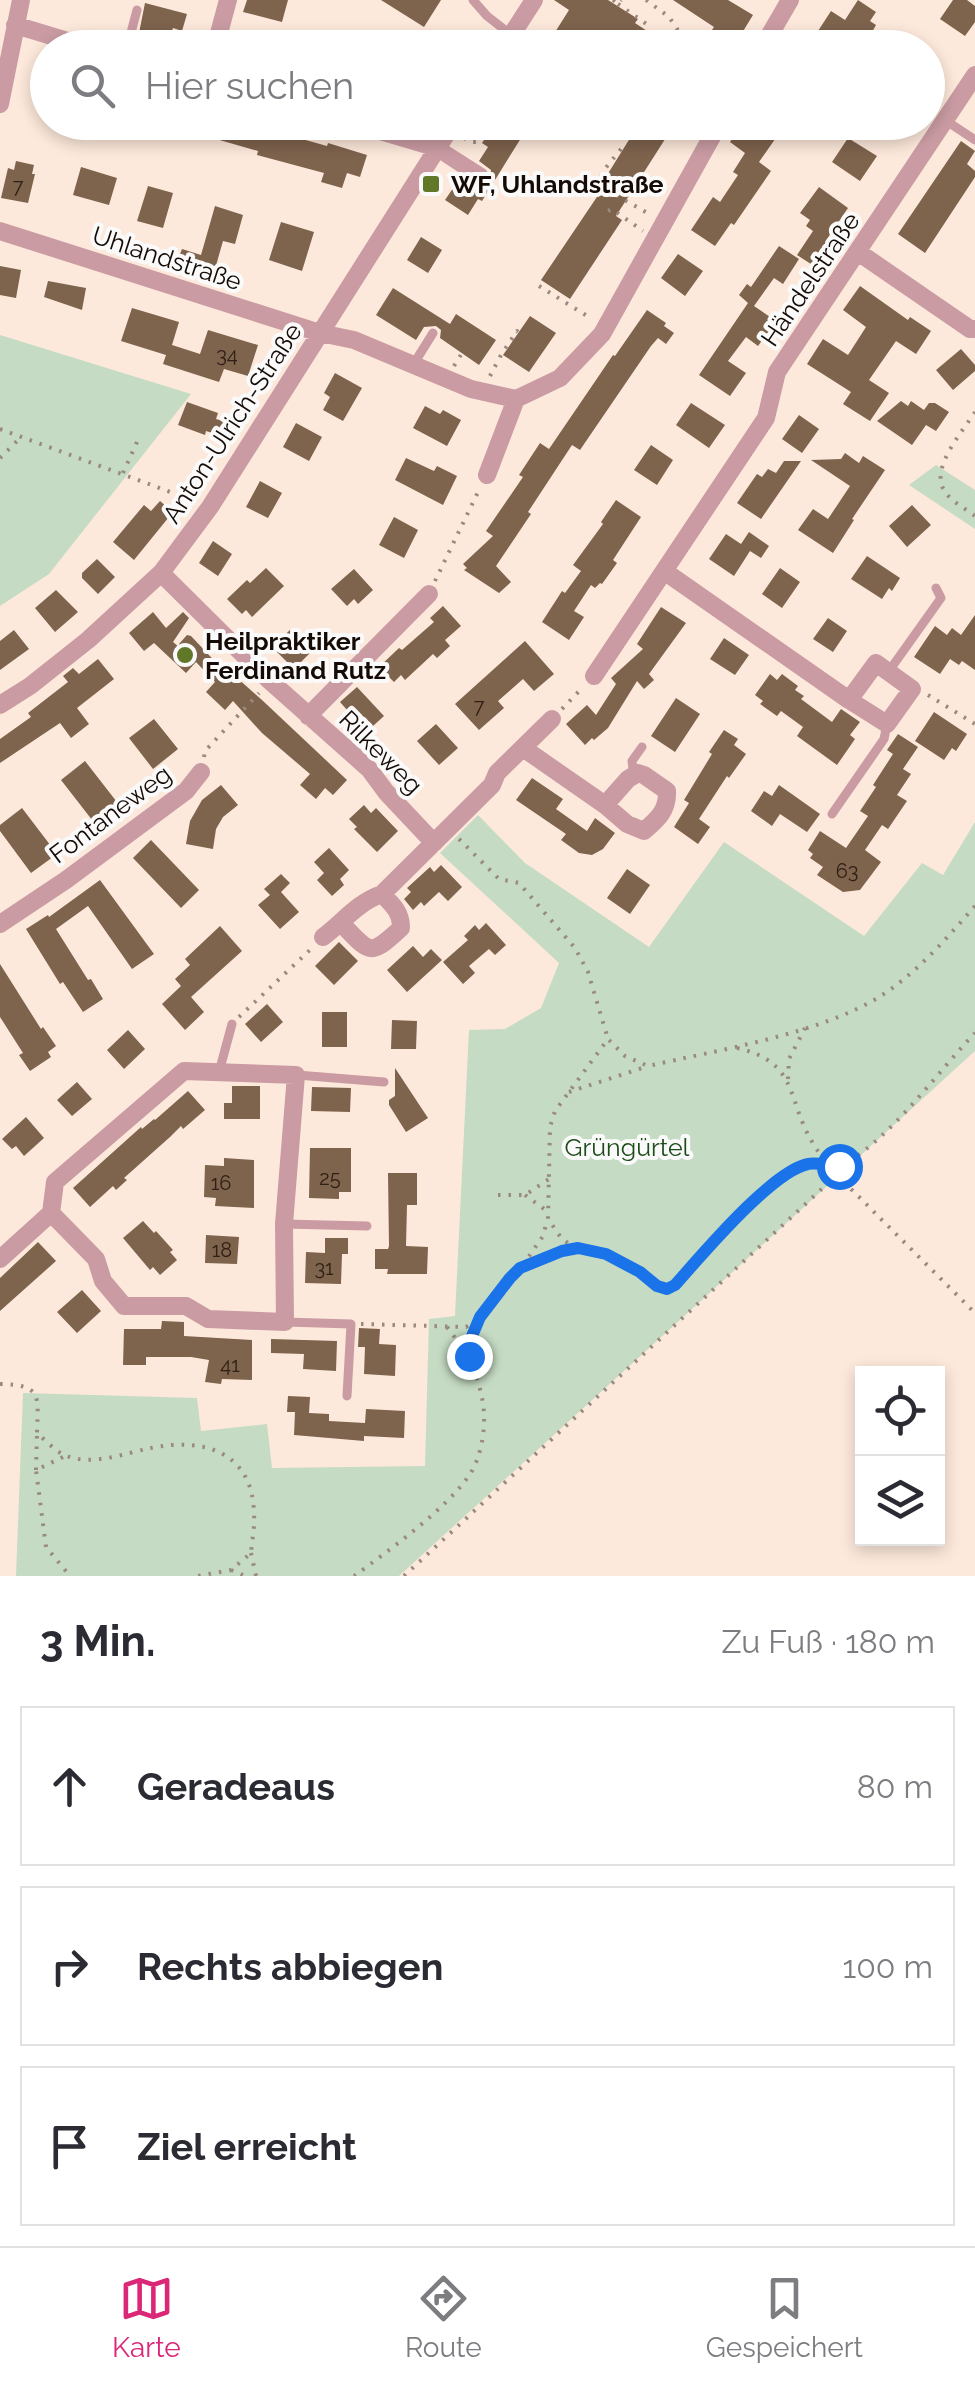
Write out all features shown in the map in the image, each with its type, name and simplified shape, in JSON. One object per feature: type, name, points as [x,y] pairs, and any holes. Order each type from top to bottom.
[{"type":"street","points":[[0,104],[21,0]]},
{"type":"street","points":[[220,30],[228,0]]},
{"type":"street","points":[[511,30],[534,0]]},
{"type":"street","points":[[772,30],[790,0]]},
{"type":"street","points":[[15,26],[30,30]]},
{"type":"street","name":"Händelstraße","points":[[945,120],[975,75]]},
{"type":"street","points":[[410,140],[437,148]]},
{"type":"street","name":"Anton-Ulrich-Straße","points":[[0,706],[88,640],[161,573],[210,507],[445,140]]},
{"type":"street","points":[[487,476],[516,400],[560,378],[602,334],[710,140]]},
{"type":"street","name":"Händelstraße","points":[[594,676],[766,418],[778,372],[932,140]]},
{"type":"street","name":"Uhlandstraße","points":[[0,231],[320,333],[354,340],[471,389],[516,400]]},
{"type":"street","points":[[858,252],[975,329]]},
{"type":"street","points":[[664,571],[848,700],[887,724],[912,688],[876,663],[848,700]]},
{"type":"street","name":"Rilkeweg","points":[[161,573],[270,681],[369,769],[434,843]]},
{"type":"street","points":[[308,716],[429,594]]},
{"type":"street","points":[[322,937],[366,900],[382,894],[492,785],[496,772],[552,719]]},
{"type":"street","points":[[524,748],[627,824],[644,831],[668,804],[668,791],[638,773],[605,806]]},
{"type":"street","name":"Fontaneweg","points":[[0,924],[186,791],[201,772]]},
{"type":"street","points":[[341,924],[364,947],[373,950],[381,946],[401,928],[398,909],[382,894]]},
{"type":"street","points":[[0,1259],[51,1213],[55,1182],[184,1071],[296,1075],[284,1224],[285,1322],[208,1320],[186,1306],[124,1306],[102,1281],[96,1259],[51,1213]]},
{"type":"lane","points":[[473,0],[497,30]]},
{"type":"lane","points":[[132,30],[137,10]]},
{"type":"lane","points":[[945,120],[975,140]]},
{"type":"lane","points":[[437,148],[483,178]]},
{"type":"lane","points":[[413,365],[433,333]]},
{"type":"lane","points":[[889,671],[940,598],[936,588]]},
{"type":"lane","points":[[832,814],[884,739],[887,724]]},
{"type":"lane","points":[[634,776],[632,761],[642,747]]},
{"type":"lane","points":[[219,1072],[232,1024]]},
{"type":"lane","points":[[296,1075],[384,1082]]},
{"type":"lane","points":[[284,1224],[367,1226]]},
{"type":"lane","points":[[285,1322],[351,1324],[346,1396]]},
{"type":"path","points":[[646,0],[669,17],[678,30]]},
{"type":"path","points":[[617,1],[648,25]]},
{"type":"path","points":[[467,140],[483,142]]},
{"type":"path","points":[[621,149],[598,182],[654,218],[660,205]]},
{"type":"path","points":[[608,212],[612,209],[647,234]]},
{"type":"path","points":[[540,286],[596,321],[591,329]]},
{"type":"path","points":[[486,385],[518,332]]},
{"type":"path","points":[[975,412],[941,465],[940,479],[943,490],[975,516]]},
{"type":"path","points":[[0,429],[210,507]]},
{"type":"path","points":[[0,458],[22,437]]},
{"type":"path","points":[[123,473],[136,442]]},
{"type":"path","points":[[429,594],[487,476]]},
{"type":"path","points":[[552,719],[594,676]]},
{"type":"path","name":"Fontaneweg","points":[[201,772],[205,751],[270,681]]},
{"type":"path","points":[[912,688],[975,724]]},
{"type":"path","points":[[448,829],[499,879],[519,884],[575,948],[588,972],[608,1040],[625,1056],[648,1066]]},
{"type":"path","points":[[569,1092],[648,1066],[805,1028],[851,1011],[880,996],[936,950],[975,906]]},
{"type":"path","points":[[232,1024],[322,937]]},
{"type":"path","points":[[805,1028],[789,1059],[788,1081],[802,1123],[829,1166],[975,1313]]},
{"type":"path","points":[[548,1220],[562,1239],[578,1248],[606,1254],[667,1289],[740,1214],[787,1173],[804,1164],[846,1164],[902,1117],[975,1033]]},
{"type":"path","points":[[351,1324],[466,1327],[480,1317],[543,1236],[548,1220],[550,1127],[555,1111],[608,1040]]},
{"type":"path","points":[[732,1047],[755,1052],[773,1063],[788,1081]]},
{"type":"path","points":[[404,1576],[826,1185],[829,1166]]},
{"type":"path","points":[[498,1195],[525,1194],[548,1179]]},
{"type":"path","points":[[525,1194],[548,1212]]},
{"type":"path","points":[[520,1268],[578,1248]]},
{"type":"path","points":[[469,1356],[480,1317]]},
{"type":"path","points":[[354,1576],[444,1504],[472,1472],[481,1444],[483,1400],[469,1356],[446,1328]]},
{"type":"path","points":[[0,1384],[24,1385],[38,1401],[36,1470],[46,1546],[70,1576]]},
{"type":"path","points":[[37,1433],[64,1456]]},
{"type":"path","points":[[36,1470],[64,1456],[97,1458],[174,1444],[212,1448],[244,1473],[250,1488],[254,1513],[251,1553],[256,1576]]},
{"type":"path","points":[[198,1576],[232,1570],[251,1553]]},
{"type":"path","points":[[232,1570],[245,1576]]},
{"type":"green space","points":[[0,335],[191,394],[49,574],[0,606]]},
{"type":"green space","points":[[936,465],[975,490],[975,529],[909,485]]},
{"type":"green space","name":"Grüngürtel","points":[[478,815],[525,863],[649,947],[724,842],[864,936],[922,863],[943,875],[975,822],[975,1051],[399,1576],[16,1576],[23,1393],[197,1398],[201,1431],[267,1424],[272,1468],[425,1466],[429,1319],[455,1316],[469,1030],[505,1029],[541,1008],[559,963],[440,853]]},
{"type":"building","points":[[247,0],[288,0],[282,22],[243,12]]},
{"type":"building","points":[[381,0],[441,0],[424,27]]},
{"type":"building","points":[[554,0],[608,0],[638,19],[635,23],[646,30],[556,30],[569,10]]},
{"type":"building","points":[[673,0],[728,0],[753,15],[744,30],[712,30],[714,27]]},
{"type":"building","points":[[858,0],[876,12],[870,21],[876,25],[873,30],[819,30],[831,11],[845,20]]},
{"type":"building","points":[[953,0],[967,0],[975,6],[975,22],[965,36],[940,19]]},
{"type":"building","points":[[145,3],[187,14],[182,30],[140,30]]},
{"type":"building","points":[[220,140],[306,140],[367,155],[360,177],[347,173],[342,188],[321,182],[324,173],[257,155],[258,151]]},
{"type":"building","points":[[520,140],[482,201],[478,199],[468,215],[445,200],[460,178],[479,190],[489,188],[491,170],[479,161],[488,147],[482,143]]},
{"type":"building","points":[[629,140],[665,140],[616,216],[622,220],[570,299],[541,280],[607,182],[604,180]]},
{"type":"building","points":[[774,140],[759,162],[771,171],[715,246],[691,230],[713,197],[720,202],[738,175],[733,172],[745,153],[730,142]]},
{"type":"building","points":[[847,140],[877,156],[860,181],[832,162]]},
{"type":"building","points":[[961,141],[975,151],[967,164],[975,171],[975,177],[925,253],[898,234]]},
{"type":"building","points":[[16,161],[34,165],[28,203],[1,198],[8,168],[14,170]]},
{"type":"building","points":[[81,167],[117,178],[109,205],[73,195]]},
{"type":"building","points":[[148,186],[173,193],[163,228],[137,221]]},
{"type":"building","points":[[819,187],[848,208],[814,266],[797,255],[813,231],[806,226],[810,220],[800,213]]},
{"type":"building","points":[[215,206],[243,215],[235,244],[223,241],[213,276],[175,267],[182,249],[201,255]]},
{"type":"building","points":[[281,222],[314,232],[302,271],[269,260]]},
{"type":"building","points":[[421,237],[442,250],[428,273],[407,260]]},
{"type":"building","points":[[779,246],[799,259],[783,284],[774,278],[754,306],[776,321],[758,346],[746,337],[728,361],[746,373],[730,396],[699,375],[748,303],[739,295],[747,284],[751,287]]},
{"type":"building","points":[[678,254],[703,271],[685,296],[661,278]]},
{"type":"building","points":[[0,266],[21,270],[16,298],[0,295]]},
{"type":"building","points":[[48,281],[86,288],[82,310],[44,297]]},
{"type":"building","points":[[860,286],[908,320],[910,317],[931,331],[916,354],[896,341],[869,380],[889,393],[870,421],[843,404],[851,392],[807,364],[823,339],[848,355],[866,327],[843,310]]},
{"type":"building","points":[[393,288],[450,324],[456,314],[496,340],[479,365],[440,338],[441,330],[436,326],[424,327],[416,340],[376,315]]},
{"type":"building","points":[[132,308],[179,322],[172,345],[200,354],[208,330],[258,345],[248,376],[224,369],[219,382],[163,364],[166,355],[121,341]]},
{"type":"building","points":[[647,310],[674,333],[666,344],[658,338],[651,346],[580,450],[572,445],[496,566],[511,582],[499,593],[464,570],[467,568],[463,564],[493,536],[486,531],[523,477],[519,475],[540,443],[549,449]]},
{"type":"building","points":[[530,316],[556,333],[529,372],[503,355]]},
{"type":"building","points":[[961,349],[975,365],[975,371],[953,390],[936,370]]},
{"type":"building","points":[[335,373],[362,388],[343,421],[323,410],[330,397],[324,393]]},
{"type":"building","points":[[901,401],[908,406],[911,401],[924,410],[929,403],[935,403],[949,412],[936,431],[926,425],[912,445],[877,421]]},
{"type":"building","points":[[187,402],[218,413],[216,419],[239,426],[234,440],[178,425]]},
{"type":"building","points":[[691,403],[725,425],[709,448],[676,425]]},
{"type":"building","points":[[425,406],[461,420],[447,446],[413,428]]},
{"type":"building","points":[[799,415],[819,429],[802,453],[782,439]]},
{"type":"building","points":[[296,423],[322,437],[309,461],[283,447]]},
{"type":"building","points":[[651,445],[673,460],[657,485],[634,470]]},
{"type":"building","points":[[845,453],[859,463],[863,456],[885,470],[833,553],[798,530],[813,509],[828,519],[850,486],[811,460],[841,459]]},
{"type":"building","points":[[406,458],[457,476],[443,505],[395,480]]},
{"type":"building","points":[[784,461],[801,461],[761,519],[737,503],[757,474],[762,477],[768,469],[776,473]]},
{"type":"building","points":[[260,481],[282,493],[268,518],[246,507]]},
{"type":"building","points":[[616,500],[641,517],[613,560],[617,563],[602,584],[595,588],[591,585],[574,611],[584,617],[569,640],[542,622],[581,571],[573,565]]},
{"type":"building","points":[[160,501],[173,512],[134,560],[113,542],[144,505],[151,511]]},
{"type":"building","points":[[912,505],[931,525],[907,547],[889,526]]},
{"type":"building","points":[[394,517],[418,530],[404,558],[379,545]]},
{"type":"building","points":[[749,532],[769,546],[761,558],[750,551],[734,576],[709,559],[726,534],[741,544]]},
{"type":"building","points":[[213,541],[232,554],[218,576],[199,563]]},
{"type":"building","points":[[867,556],[900,578],[882,599],[851,579]]},
{"type":"building","points":[[97,559],[115,577],[98,594],[82,578],[82,573]]},
{"type":"building","points":[[266,568],[284,586],[252,617],[246,610],[242,614],[227,599]]},
{"type":"building","points":[[780,568],[800,582],[782,608],[762,594]]},
{"type":"building","points":[[354,569],[373,590],[358,604],[354,599],[347,606],[331,589]]},
{"type":"building","points":[[56,590],[78,612],[55,632],[35,608]]},
{"type":"building","points":[[443,606],[461,626],[445,640],[450,646],[437,658],[433,654],[405,680],[401,675],[394,682],[379,667],[434,622],[430,618]]},
{"type":"building","points":[[661,607],[686,623],[649,674],[654,680],[644,689],[637,681],[608,728],[585,745],[566,724],[587,705],[596,715],[616,684],[611,678],[643,649],[637,644]]},
{"type":"building","points":[[153,612],[166,628],[183,612],[189,618],[173,642],[179,647],[187,635],[191,636],[225,672],[227,669],[347,780],[333,795],[325,788],[316,799],[300,785],[310,774],[262,733],[233,701],[225,710],[206,692],[215,682],[196,662],[186,673],[154,643],[144,651],[129,633]]},
{"type":"building","points":[[975,615],[975,670],[962,661],[959,665],[950,659],[940,674],[914,657],[935,626],[947,635],[952,628],[961,635]]},
{"type":"building","points":[[828,618],[847,631],[833,652],[813,639]]},
{"type":"building","points":[[14,630],[29,649],[0,670],[0,641]]},
{"type":"building","points":[[290,630],[311,652],[294,669],[272,647]]},
{"type":"building","points":[[724,638],[749,655],[735,675],[710,659]]},
{"type":"building","points":[[525,641],[554,674],[534,691],[523,679],[498,701],[504,708],[479,730],[455,704]]},
{"type":"building","points":[[98,659],[114,679],[77,708],[89,724],[71,738],[60,723],[0,763],[0,739],[31,717],[28,713],[68,682],[63,676],[73,668],[79,674]]},
{"type":"building","points":[[770,674],[777,680],[782,674],[798,686],[795,690],[804,696],[801,699],[832,722],[841,709],[860,722],[850,735],[855,739],[837,765],[797,736],[803,727],[781,711],[777,716],[760,704],[763,701],[755,695]]},
{"type":"building","points":[[357,687],[384,716],[373,726],[361,714],[355,719],[340,702]]},
{"type":"building","points":[[676,698],[700,714],[675,752],[651,736]]},
{"type":"building","points":[[934,712],[967,734],[956,751],[952,748],[944,760],[915,741]]},
{"type":"building","points":[[154,719],[178,749],[153,769],[129,738]]},
{"type":"building","points":[[436,724],[458,748],[439,765],[417,741]]},
{"type":"building","points":[[724,730],[738,739],[734,745],[746,754],[699,819],[710,827],[698,844],[674,827],[689,803],[684,800]]},
{"type":"building","points":[[898,734],[918,747],[903,769],[911,774],[897,795],[907,801],[888,829],[882,825],[865,850],[881,862],[860,890],[843,892],[817,875],[823,867],[810,858],[813,854],[808,850],[820,831],[846,848],[868,816],[860,811],[893,754],[887,750]]},
{"type":"building","points":[[85,761],[120,806],[96,825],[61,780]]},
{"type":"building","points":[[532,778],[563,799],[556,809],[587,831],[595,818],[615,833],[603,849],[592,855],[579,853],[561,840],[566,834],[516,800]]},
{"type":"building","points":[[221,785],[238,805],[216,829],[213,849],[186,844],[190,821],[202,800]]},
{"type":"building","points":[[779,785],[820,814],[807,832],[780,814],[772,826],[751,811],[764,791],[772,796]]},
{"type":"building","points":[[364,805],[371,813],[376,808],[398,831],[377,852],[349,819]]},
{"type":"building","points":[[22,808],[57,854],[31,873],[0,831],[0,825]]},
{"type":"building","points":[[151,840],[199,890],[181,908],[133,858]]},
{"type":"building","points":[[329,848],[349,870],[340,879],[344,885],[332,896],[317,880],[324,873],[314,862]]},
{"type":"building","points":[[441,865],[462,887],[448,901],[439,892],[413,910],[404,899],[411,892],[407,888],[430,867],[434,872]]},
{"type":"building","points":[[627,869],[650,885],[630,914],[607,898]]},
{"type":"building","points":[[281,874],[290,883],[281,892],[299,912],[280,929],[258,905],[270,895],[264,889]]},
{"type":"building","points":[[100,880],[154,954],[132,969],[88,906],[56,929],[103,999],[83,1012],[63,982],[60,984],[26,929]]},
{"type":"building","points":[[486,923],[506,945],[495,955],[489,949],[469,966],[475,973],[463,984],[443,962],[468,940],[464,936],[475,925],[479,930]]},
{"type":"building","points":[[220,926],[242,951],[191,997],[204,1012],[185,1030],[162,1004],[181,986],[175,979],[190,965],[185,959]]},
{"type":"building","points":[[339,942],[358,961],[334,985],[315,966]]},
{"type":"building","points":[[413,946],[423,957],[431,949],[442,960],[407,992],[387,970]]},
{"type":"building","points":[[0,964],[56,1046],[48,1052],[51,1057],[30,1071],[0,1017]]},
{"type":"building","points":[[267,1004],[283,1022],[261,1042],[245,1024]]},
{"type":"building","points":[[322,1012],[347,1012],[347,1047],[322,1047]]},
{"type":"building","points":[[392,1020],[417,1021],[416,1049],[391,1049]]},
{"type":"building","points":[[128,1030],[145,1049],[124,1069],[107,1050]]},
{"type":"building","points":[[395,1068],[428,1118],[406,1132],[389,1105],[395,1096]]},
{"type":"building","points":[[77,1082],[92,1099],[72,1116],[57,1100]]},
{"type":"building","points":[[232,1086],[260,1086],[260,1119],[224,1119],[224,1103],[232,1103]]},
{"type":"building","points":[[312,1087],[351,1088],[350,1112],[311,1111]]},
{"type":"building","points":[[188,1091],[205,1110],[183,1129],[181,1126],[116,1190],[113,1186],[90,1207],[73,1188]]},
{"type":"building","points":[[26,1117],[44,1138],[24,1156],[16,1146],[12,1149],[2,1139]]},
{"type":"building","points":[[310,1148],[351,1148],[351,1192],[339,1192],[339,1199],[309,1198]]},
{"type":"building","points":[[224,1158],[254,1160],[254,1208],[215,1206],[216,1198],[204,1197],[205,1165],[224,1166]]},
{"type":"building","points":[[388,1173],[417,1173],[417,1205],[407,1205],[406,1246],[428,1247],[427,1274],[387,1274],[388,1269],[375,1269],[375,1249],[389,1246]]},
{"type":"building","points":[[143,1221],[173,1250],[170,1252],[177,1260],[160,1275],[153,1267],[150,1270],[123,1238]]},
{"type":"building","points":[[206,1235],[239,1237],[237,1264],[205,1263]]},
{"type":"building","points":[[325,1238],[348,1238],[348,1254],[342,1254],[341,1284],[305,1283],[306,1252],[325,1253]]},
{"type":"building","points":[[38,1242],[56,1261],[0,1311],[0,1278]]},
{"type":"building","points":[[82,1290],[101,1311],[77,1333],[57,1312]]},
{"type":"building","points":[[162,1321],[184,1322],[184,1336],[252,1340],[252,1380],[205,1382],[209,1360],[191,1357],[146,1357],[146,1365],[123,1365],[124,1329],[161,1329]]},
{"type":"building","points":[[359,1328],[380,1329],[379,1344],[396,1345],[395,1376],[364,1374],[365,1347],[358,1347]]},
{"type":"building","points":[[271,1339],[337,1341],[336,1371],[303,1369],[304,1354],[271,1353]]},
{"type":"building","points":[[288,1396],[310,1397],[309,1413],[329,1414],[329,1421],[365,1423],[366,1409],[405,1411],[404,1438],[364,1436],[364,1441],[294,1435],[295,1412],[287,1412]]},
{"type":"place","name":"WF, Uhlandstraße","points":[[431,184]]},
{"type":"place","name":"Heilpraktiker Ferdinand Rutz","points":[[185,655]]},
{"type":"route","points":[[469,1356],[468,1348],[480,1317],[520,1268],[578,1248],[606,1254],[667,1289],[740,1214],[787,1173],[804,1164],[839,1166]]}]
